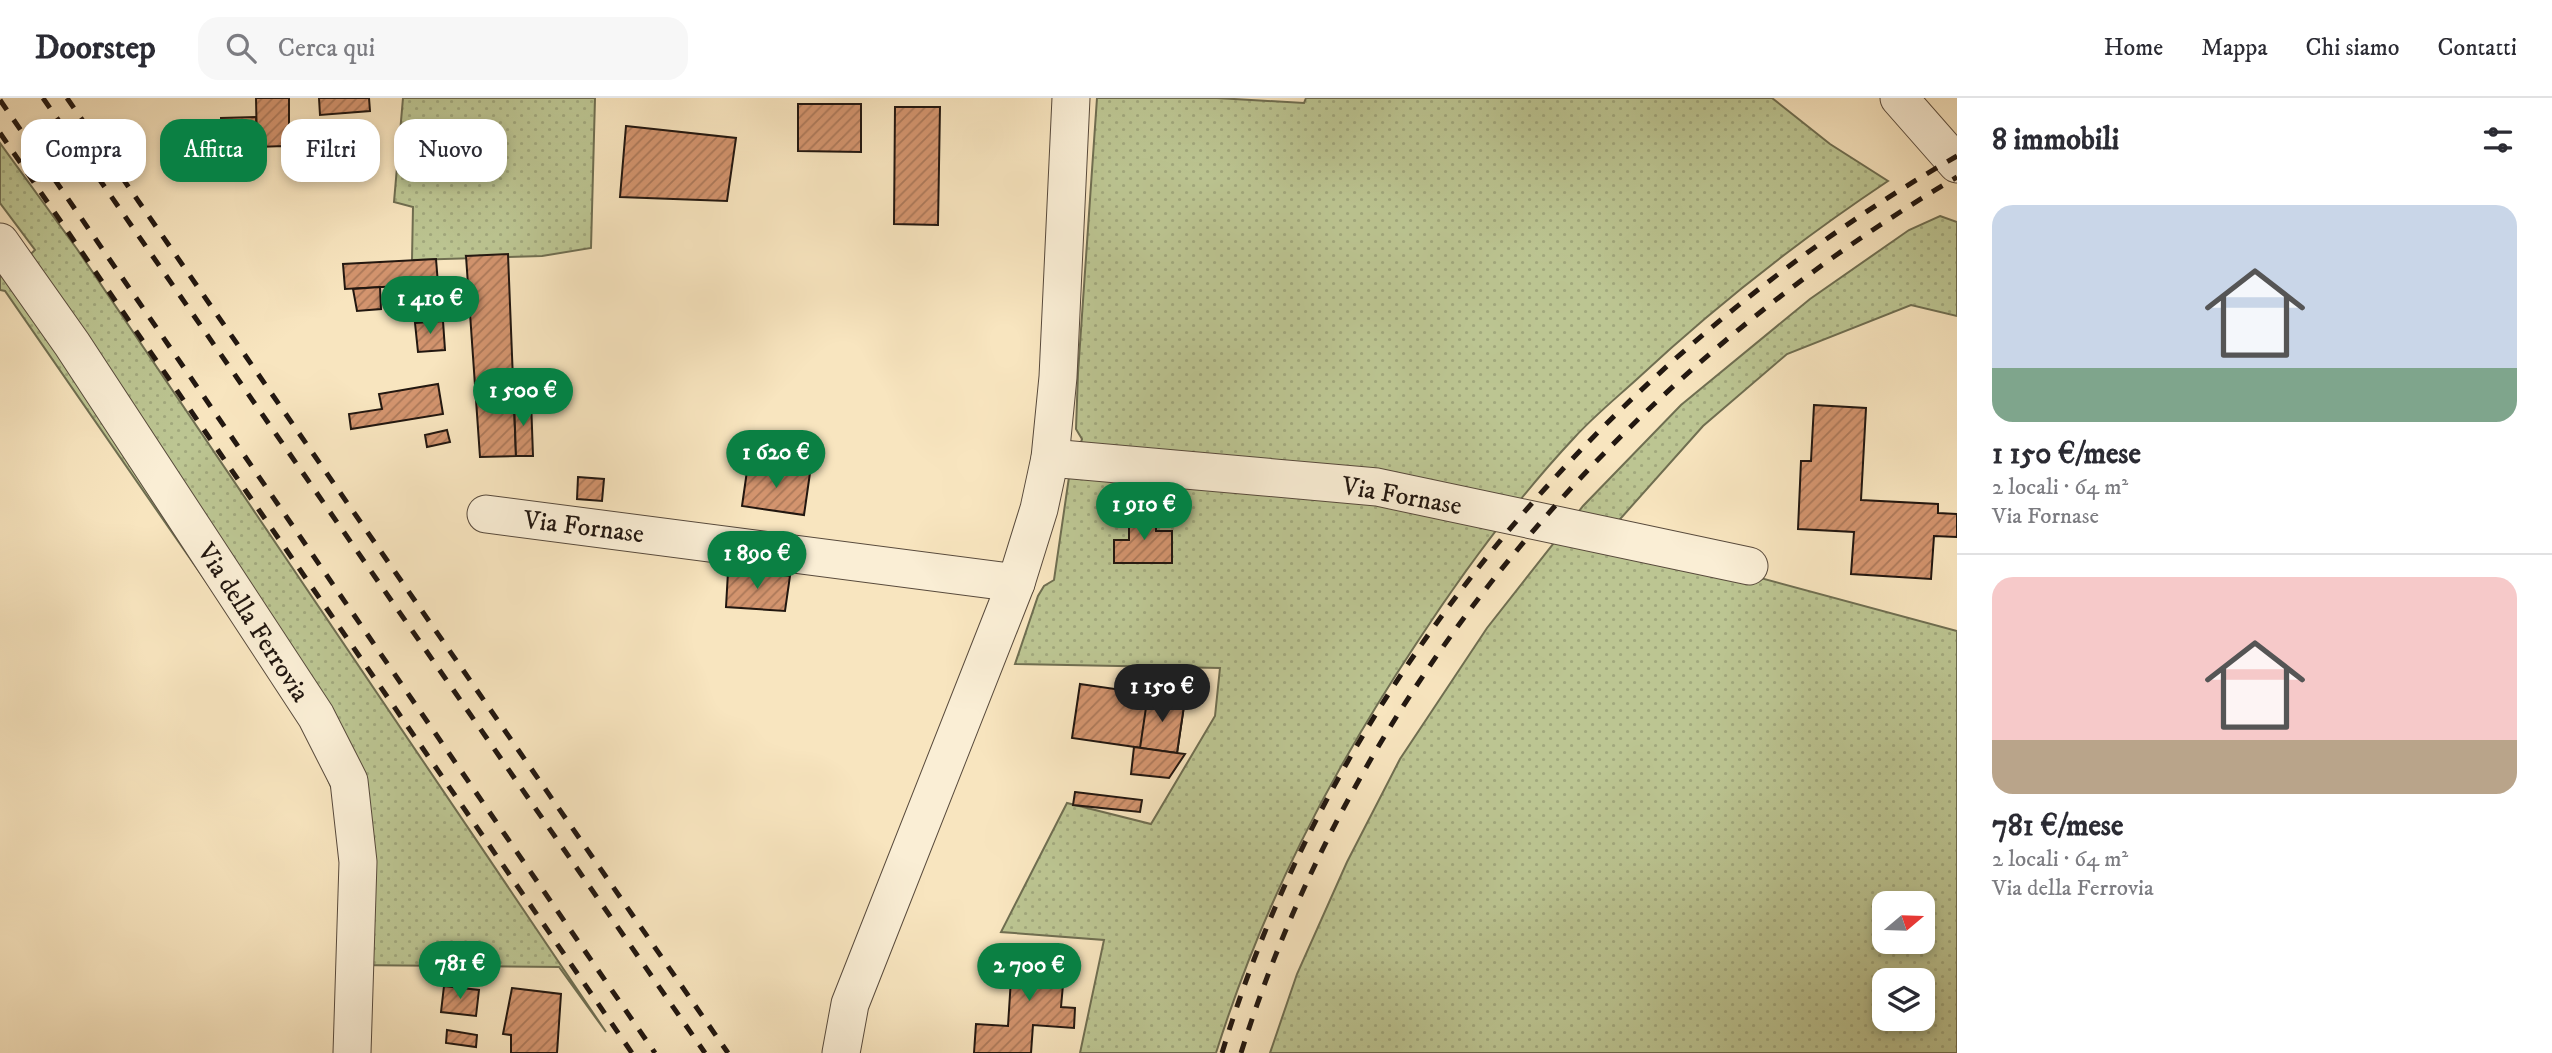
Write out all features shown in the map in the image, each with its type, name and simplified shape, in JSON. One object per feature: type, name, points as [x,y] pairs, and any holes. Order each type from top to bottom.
[{"type":"street","points":[[841,1053],[850,1004],[1016,583],[1039,509],[1050,458],[1058,377],[1071,98]]},
{"type":"street","points":[[1899,98],[1930,129],[1957,164]]},
{"type":"street","name":"Via della Ferrovia","points":[[0,242],[72,344],[316,716],[349,780],[358,862],[352,1053]]},
{"type":"street","name":"Via Fornase","points":[[1050,458],[1377,487],[1749,566]]},
{"type":"street","name":"Via Fornase","points":[[486,514],[1016,583]]},
{"type":"green space","points":[[403,98],[595,98],[591,248],[542,256],[412,260],[413,207],[394,202],[396,182],[507,182],[507,119],[401,119]]},
{"type":"green space","points":[[1097,98],[1217,98],[1304,103],[1306,98],[1772,98],[1830,144],[1888,181],[1758,275],[1604,408],[1552,462],[1490,538],[1416,644],[1327,791],[1277,892],[1216,1053],[1080,1053],[1104,940],[1001,932],[1067,803],[1151,824],[1215,716],[1220,668],[1015,664],[1038,596],[1044,586],[1054,580],[1069,477],[1082,439],[1076,429],[1078,373]]},
{"type":"green space","points":[[0,143],[21,172],[21,182],[28,182],[77,249],[606,1032],[559,967],[349,965],[350,833],[306,726],[5,291],[0,290],[0,267],[18,266],[35,250],[0,203]]},
{"type":"green space","points":[[1940,216],[1957,222],[1957,316],[1911,305],[1787,354],[1703,426],[1605,536],[1957,631],[1957,1053],[1270,1053],[1297,974],[1347,862],[1400,759],[1487,628],[1583,506],[1681,405],[1810,299],[1909,230]]},
{"type":"building","points":[[256,98],[289,98],[289,119],[281,119],[281,146],[267,147],[267,119],[256,119]]},
{"type":"building","points":[[319,98],[369,98],[370,111],[320,115]]},
{"type":"building","points":[[798,104],[861,104],[861,152],[798,151]]},
{"type":"building","points":[[895,107],[940,107],[938,225],[894,224]]},
{"type":"building","points":[[256,117],[256,119],[221,119]]},
{"type":"building","points":[[626,126],[736,138],[727,201],[620,197]]},
{"type":"building","points":[[508,254],[516,456],[480,457],[466,256]]},
{"type":"building","points":[[436,259],[438,284],[345,289],[343,264]]},
{"type":"building","points":[[380,287],[381,309],[357,311],[353,289]]},
{"type":"building","points":[[443,321],[445,350],[418,352],[415,323]]},
{"type":"building","points":[[438,384],[443,414],[351,429],[349,414],[382,409],[379,394]]},
{"type":"building","points":[[514,400],[531,400],[533,456],[516,456]]},
{"type":"building","points":[[1814,405],[1866,408],[1861,500],[1938,504],[1938,513],[1957,514],[1957,537],[1934,536],[1931,579],[1851,574],[1854,532],[1798,529],[1801,461],[1811,461]]},
{"type":"building","points":[[447,430],[450,442],[427,447],[425,435]]},
{"type":"building","points":[[748,464],[810,473],[804,515],[742,506]]},
{"type":"building","points":[[578,477],[604,479],[602,501],[577,499]]},
{"type":"building","points":[[1129,512],[1156,512],[1156,531],[1172,531],[1172,563],[1114,563],[1114,540],[1129,540]]},
{"type":"building","points":[[728,572],[790,576],[785,611],[726,607]]},
{"type":"building","points":[[1080,684],[1185,699],[1177,753],[1072,738]]},
{"type":"building","points":[[1148,694],[1185,699],[1177,753],[1140,748]]},
{"type":"building","points":[[1134,747],[1185,754],[1169,778],[1131,774]]},
{"type":"building","points":[[1075,792],[1142,800],[1140,812],[1073,805]]},
{"type":"building","points":[[1013,947],[1066,951],[1061,1007],[1075,1008],[1074,1028],[1033,1025],[1031,1053],[974,1053],[976,1024],[1008,1026]]},
{"type":"building","points":[[444,986],[479,990],[476,1016],[441,1012]]},
{"type":"building","points":[[512,988],[561,994],[557,1053],[511,1053],[511,1035],[503,1034]]},
{"type":"building","points":[[447,1030],[477,1035],[476,1047],[446,1043]]},
{"type":"railway","points":[[43,98],[705,1053]]},
{"type":"railway","points":[[67,98],[728,1053]]},
{"type":"railway","points":[[0,100],[655,1053]]},
{"type":"railway","points":[[0,133],[632,1053]]},
{"type":"railway","points":[[1222,1053],[1273,913],[1337,780],[1415,654],[1505,535],[1605,425],[1714,325],[1832,235],[1957,156]]},
{"type":"railway","points":[[1241,1053],[1291,917],[1355,787],[1431,664],[1518,549],[1615,442],[1721,344],[1835,256],[1957,177]]}]
